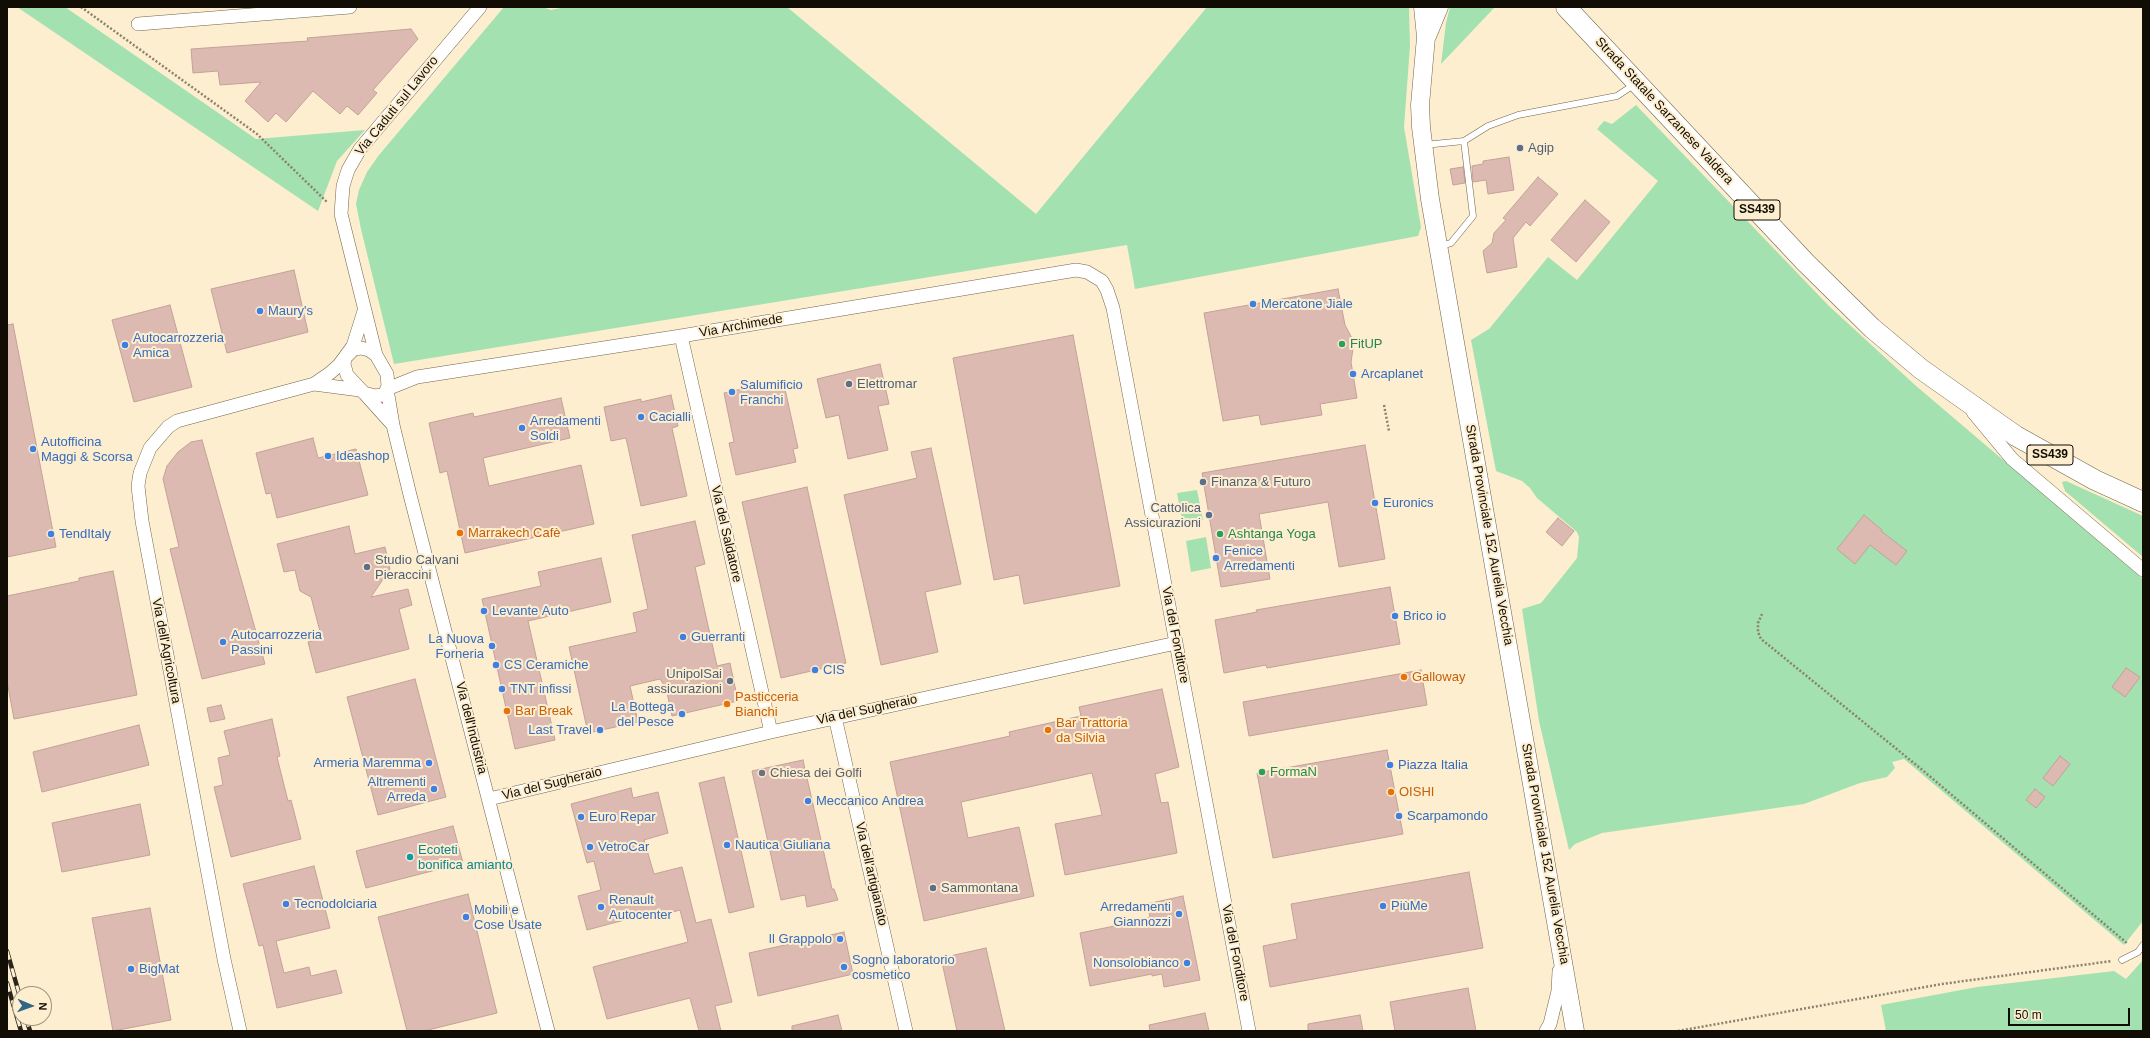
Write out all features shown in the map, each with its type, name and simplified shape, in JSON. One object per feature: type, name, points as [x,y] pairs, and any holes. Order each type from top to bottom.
[{"type":"main road","name":"Strada Provinciale 152 Aurelia Vecchia","points":[[1423,7],[1426,37],[1420,105],[1422,145],[1437,246],[1576,1031]]},
{"type":"main road","name":"Strada Provinciale 152 Aurelia Vecchia","points":[[1426,37],[1439,7]]},
{"type":"main road","name":"Strada Statale Sarzanese Valdera","points":[[1566,7],[1805,262],[1872,328],[1921,369],[2016,436],[2095,480],[2143,502]]},
{"type":"street","points":[[138,24],[298,9],[350,7]]},
{"type":"street","name":"Via Caduti sul Lavoro","points":[[387,389],[388,378],[376,355],[341,214],[343,186],[348,170],[360,149],[480,7]]},
{"type":"street","name":"Via del Fonditore","points":[[1064,271],[1076,270],[1087,272],[1096,276],[1108,290],[1113,308],[1249,1031]]},
{"type":"street","name":"Via Archimede","points":[[387,389],[417,377],[681,336],[1064,271]]},
{"type":"street","name":"Via Caduti sul Lavoro","points":[[345,358],[358,334],[364,311]]},
{"type":"street","name":"Via del Saldatore","points":[[681,336],[771,732]]},
{"type":"street","points":[[376,355],[369,350],[361,348],[354,350],[345,358],[344,364],[346,375],[362,391],[378,396],[386,393],[387,389]]},
{"type":"street","name":"Via dell'Agricoltura","points":[[240,1031],[224,959],[143,527],[138,486],[140,473],[150,448],[168,427],[177,421],[314,384],[330,373],[345,358]]},
{"type":"street","name":"Via Archimede","points":[[384,369],[402,375],[417,377]]},
{"type":"street","name":"Via dell'Agricoltura","points":[[314,384],[362,391]]},
{"type":"street","name":"Via dell'Industria","points":[[387,389],[393,426],[548,1031]]},
{"type":"street","name":"Via dell'Industria","points":[[362,391],[393,426]]},
{"type":"street","points":[[1962,399],[2012,459],[2143,570]]},
{"type":"street","name":"Via del Sugheraio","points":[[489,799],[835,717],[1176,643]]},
{"type":"street","name":"Via dell'artigianato","points":[[835,717],[906,1031]]},
{"type":"street","points":[[1546,1031],[1550,1024],[1558,991],[1560,941]]},
{"type":"lane","points":[[1422,145],[1464,141],[1488,126],[1518,115],[1617,96],[1637,83]]},
{"type":"lane","points":[[1437,246],[1451,243],[1473,216],[1464,141]]},
{"type":"lane","points":[[2122,960],[2138,952],[2143,945]]},
{"type":"path","points":[[81,7],[257,134],[325,201],[341,214]]},
{"type":"path","points":[[1384,405],[1388,431]]},
{"type":"path","points":[[1762,614],[1758,623],[1758,632],[1762,639],[1920,768],[2138,952]]},
{"type":"path","points":[[1678,1031],[1942,984],[2122,960]]},
{"type":"green space","points":[[17,7],[65,7],[256,139],[365,130],[337,161],[318,211]]},
{"type":"green space","points":[[504,7],[542,7],[551,10],[566,7],[787,7],[1036,214],[1207,7],[1409,7],[1410,46],[1404,127],[1421,227],[1418,236],[1135,289],[1127,245],[394,364],[361,229],[356,204],[359,190],[367,172],[379,155]]},
{"type":"green space","points":[[1450,7],[1495,7],[1441,64],[1446,23]]},
{"type":"green space","points":[[1636,105],[1829,306],[1915,385],[2143,579],[2143,921],[2124,945],[1904,759],[1892,762],[1895,768],[1887,777],[1860,783],[1804,804],[1602,833],[1575,844],[1569,850],[1539,721],[1522,609],[1541,603],[1562,577],[1577,558],[1579,537],[1577,532],[1537,498],[1530,488],[1522,481],[1496,471],[1471,340],[1489,329],[1548,257],[1577,280],[1658,181],[1597,129],[1604,121],[1612,124]]},
{"type":"green space","points":[[2066,481],[2143,516],[2143,557],[2065,491],[2062,482]]},
{"type":"green space","points":[[1197,490],[1203,520],[1183,524],[1177,493]]},
{"type":"green space","points":[[1206,537],[1211,568],[1191,572],[1186,541]]},
{"type":"green space","points":[[2143,960],[2143,1031],[1886,1031],[1881,1005],[1977,987],[2114,971],[2126,979]]},
{"type":"building","points":[[411,29],[418,39],[373,90],[377,93],[358,115],[347,106],[340,114],[313,91],[286,122],[276,113],[268,122],[245,101],[261,82],[220,85],[218,71],[193,73],[191,49],[308,41],[307,38]]},
{"type":"building","points":[[1509,157],[1514,190],[1488,194],[1486,180],[1473,182],[1472,166],[1483,164],[1483,161]]},
{"type":"building","points":[[1463,167],[1465,183],[1453,185],[1450,169]]},
{"type":"building","points":[[1538,177],[1558,194],[1530,226],[1526,222],[1513,238],[1517,267],[1487,273],[1483,251],[1492,243],[1494,233],[1506,220],[1503,218]]},
{"type":"building","points":[[1585,200],[1610,222],[1576,262],[1551,240]]},
{"type":"building","name":"Maury's","points":[[294,270],[308,332],[227,353],[211,289]]},
{"type":"building","points":[[1338,289],[1345,325],[1354,342],[1351,362],[1357,398],[1320,404],[1322,415],[1261,425],[1259,415],[1223,421],[1204,313]]},
{"type":"building","points":[[170,305],[192,387],[134,402],[112,320]]},
{"type":"building","points":[[13,324],[56,547],[7,557],[7,325]]},
{"type":"building","points":[[1073,335],[1120,586],[1024,604],[1019,575],[994,580],[953,358]]},
{"type":"building","points":[[880,364],[889,404],[878,406],[888,450],[848,459],[839,415],[826,418],[817,379]]},
{"type":"building","points":[[783,380],[798,448],[793,449],[796,462],[736,475],[729,443],[734,442],[724,393]]},
{"type":"building","points":[[671,395],[678,426],[672,428],[687,496],[641,506],[626,438],[611,441],[604,407],[641,399],[641,402]]},
{"type":"building","points":[[561,398],[570,438],[483,458],[489,486],[581,465],[594,524],[465,553],[447,471],[440,473],[429,423],[473,413],[474,417]]},
{"type":"building","points":[[313,438],[318,458],[356,449],[368,495],[277,518],[271,493],[266,494],[256,453]]},
{"type":"building","points":[[202,440],[265,664],[202,679],[170,549],[179,547],[163,479],[167,466],[178,452],[191,442]]},
{"type":"building","points":[[1365,445],[1385,559],[1339,567],[1328,502],[1259,514],[1270,579],[1221,587],[1202,473]]},
{"type":"building","points":[[931,448],[961,584],[925,592],[938,652],[881,665],[844,495],[917,478],[911,452]]},
{"type":"building","points":[[807,487],[846,663],[781,678],[742,502]]},
{"type":"building","points":[[1864,515],[1882,530],[1881,531],[1907,551],[1896,565],[1870,545],[1855,564],[1837,549]]},
{"type":"building","points":[[1558,518],[1574,531],[1562,546],[1546,532]]},
{"type":"building","points":[[695,521],[705,564],[695,567],[717,666],[730,663],[738,701],[672,716],[666,688],[660,679],[630,686],[638,722],[588,733],[569,647],[637,632],[633,613],[648,609],[632,535]]},
{"type":"building","points":[[349,526],[355,554],[385,547],[390,569],[371,597],[408,589],[412,605],[399,609],[409,649],[316,673],[308,642],[322,639],[311,597],[300,591],[295,570],[284,572],[277,544]]},
{"type":"building","points":[[601,558],[611,602],[528,621],[555,740],[515,749],[482,599],[541,586],[538,572]]},
{"type":"building","points":[[113,571],[137,695],[14,719],[7,681],[7,596],[79,581],[79,578]]},
{"type":"building","points":[[1390,587],[1400,644],[1267,668],[1266,665],[1224,673],[1215,620],[1257,612],[1256,610]]},
{"type":"building","points":[[2126,668],[2140,677],[2125,697],[2112,687]]},
{"type":"building","points":[[1421,670],[1427,705],[1249,736],[1243,702]]},
{"type":"building","points":[[415,679],[446,797],[378,815],[347,697]]},
{"type":"building","points":[[1162,689],[1179,767],[1155,774],[1161,803],[1168,802],[1177,853],[1065,875],[1055,824],[1102,815],[1092,773],[961,802],[968,838],[1019,827],[1034,896],[924,921],[890,762],[1010,736],[1009,732],[1081,716],[1079,707]]},
{"type":"building","points":[[221,705],[225,719],[210,722],[207,708]]},
{"type":"building","points":[[272,719],[280,756],[277,757],[288,801],[291,800],[301,839],[231,857],[214,787],[223,785],[218,758],[230,755],[224,731]]},
{"type":"building","points":[[139,725],[149,765],[42,792],[33,752]]},
{"type":"building","points":[[1387,750],[1403,834],[1273,858],[1257,773]]},
{"type":"building","points":[[2060,756],[2070,764],[2053,786],[2043,778]]},
{"type":"building","points":[[803,760],[832,889],[834,889],[838,900],[807,907],[805,895],[781,900],[752,771]]},
{"type":"building","name":"Nautica Giuliana","points":[[724,777],[754,907],[729,913],[699,783]]},
{"type":"building","points":[[631,788],[633,798],[658,792],[668,833],[644,840],[654,874],[682,867],[696,923],[711,919],[732,1002],[715,1006],[721,1031],[699,1031],[690,998],[607,1019],[593,967],[688,942],[680,910],[663,915],[662,910],[587,930],[578,896],[601,890],[594,861],[587,863],[571,804]]},
{"type":"building","points":[[2035,789],[2045,797],[2036,808],[2026,800]]},
{"type":"building","points":[[140,804],[150,855],[62,872],[52,823]]},
{"type":"building","name":"Ecoteti bonifica amianto","points":[[453,826],[463,863],[366,888],[356,851]]},
{"type":"building","name":"Tecnodolciaria","points":[[314,866],[330,928],[276,941],[284,973],[309,967],[311,976],[336,970],[342,993],[277,1008],[263,945],[259,946],[243,884]]},
{"type":"building","points":[[1469,872],[1483,948],[1270,987],[1263,946],[1297,939],[1291,904]]},
{"type":"building","points":[[468,894],[497,1013],[424,1031],[407,1031],[378,917]]},
{"type":"building","points":[[1183,896],[1200,980],[1164,987],[1162,974],[1152,976],[1152,974],[1090,986],[1080,933],[1144,920],[1150,917],[1147,904]]},
{"type":"building","name":"BigMat","points":[[150,908],[171,1020],[113,1031],[92,918]]},
{"type":"building","points":[[844,932],[853,974],[758,996],[749,953]]},
{"type":"building","points":[[986,948],[1005,1031],[957,1031],[941,958]]},
{"type":"building","points":[[1468,988],[1476,1031],[1395,1031],[1390,1002]]},
{"type":"building","points":[[1205,1013],[1209,1031],[1150,1031],[1149,1025]]},
{"type":"building","points":[[838,1015],[842,1031],[792,1031],[792,1026]]},
{"type":"building","points":[[1360,1015],[1363,1031],[1308,1031],[1308,1024]]},
{"type":"railway","points":[[7,951],[17,986]]},
{"type":"railway","points":[[7,983],[21,1031]]},
{"type":"railway","points":[[28,1026],[30,1031]]},
{"type":"place","name":"Agip","points":[[1520,148]]},
{"type":"place","name":"Mercatone Jiale","points":[[1253,304]]},
{"type":"place","name":"Maury's","points":[[260,311]]},
{"type":"place","name":"FitUP","points":[[1342,344]]},
{"type":"place","name":"Autocarrozzeria Amica","points":[[125,345]]},
{"type":"place","name":"Arcaplanet","points":[[1353,374]]},
{"type":"place","name":"Elettromar","points":[[849,384]]},
{"type":"place","name":"Salumificio Franchi","points":[[732,392]]},
{"type":"place","name":"Cacialli","points":[[641,417]]},
{"type":"place","name":"Arredamenti Soldi","points":[[522,428]]},
{"type":"place","name":"Autofficina Maggi & Scorsa","points":[[33,449]]},
{"type":"place","name":"Ideashop","points":[[328,456]]},
{"type":"place","name":"Finanza & Futuro","points":[[1203,482]]},
{"type":"place","name":"Euronics","points":[[1375,503]]},
{"type":"place","name":"Cattolica Assicurazioni","points":[[1209,515]]},
{"type":"place","name":"Marrakech Cafè","points":[[460,533]]},
{"type":"place","name":"TendItaly","points":[[51,534]]},
{"type":"place","name":"Ashtanga Yoga","points":[[1220,534]]},
{"type":"place","name":"Fenice Arredamenti","points":[[1216,558]]},
{"type":"place","name":"Studio Calvani Pieraccini","points":[[367,567]]},
{"type":"place","name":"Levante Auto","points":[[484,611]]},
{"type":"place","name":"Brico io","points":[[1395,616]]},
{"type":"place","name":"Guerranti","points":[[683,637]]},
{"type":"place","name":"Autocarrozzeria Passini","points":[[223,642]]},
{"type":"place","name":"La Nuova Forneria","points":[[492,646]]},
{"type":"place","name":"CS Ceramiche","points":[[496,665]]},
{"type":"place","name":"CIS","points":[[815,670]]},
{"type":"place","name":"Galloway","points":[[1404,677]]},
{"type":"place","name":"UnipolSai assicurazioni","points":[[730,681]]},
{"type":"place","name":"TNT infissi","points":[[502,689]]},
{"type":"place","name":"Pasticceria Bianchi","points":[[727,704]]},
{"type":"place","name":"Bar Break","points":[[507,711]]},
{"type":"place","name":"La Bottega del Pesce","points":[[682,714]]},
{"type":"place","name":"Last Travel","points":[[600,730]]},
{"type":"place","name":"Bar Trattoria da Silvia","points":[[1048,730]]},
{"type":"place","name":"Armeria Maremma","points":[[429,763]]},
{"type":"place","name":"Piazza Italia","points":[[1390,765]]},
{"type":"place","name":"FormaN","points":[[1262,772]]},
{"type":"place","name":"Chiesa dei Golfi","points":[[762,773]]},
{"type":"place","name":"Altrementi Arreda","points":[[434,789]]},
{"type":"place","name":"OISHI","points":[[1391,792]]},
{"type":"place","name":"Meccanico Andrea","points":[[808,801]]},
{"type":"place","name":"Scarpamondo","points":[[1399,816]]},
{"type":"place","name":"Euro Repar","points":[[581,817]]},
{"type":"place","name":"Nautica Giuliana","points":[[727,845]]},
{"type":"place","name":"VetroCar","points":[[590,847]]},
{"type":"place","name":"Ecoteti bonifica amianto","points":[[410,857]]},
{"type":"place","name":"Sammontana","points":[[933,888]]},
{"type":"place","name":"Tecnodolciaria","points":[[286,904]]},
{"type":"place","name":"PiùMe","points":[[1383,906]]},
{"type":"place","name":"Renault Autocenter","points":[[601,907]]},
{"type":"place","name":"Arredamenti Giannozzi","points":[[1179,914]]},
{"type":"place","name":"Mobili e Cose Usate","points":[[466,917]]},
{"type":"place","name":"Il Grappolo","points":[[840,939]]},
{"type":"place","name":"Nonsolobianco","points":[[1187,963]]},
{"type":"place","name":"Sogno laboratorio cosmetico","points":[[844,967]]},
{"type":"place","name":"BigMat","points":[[131,969]]}]
